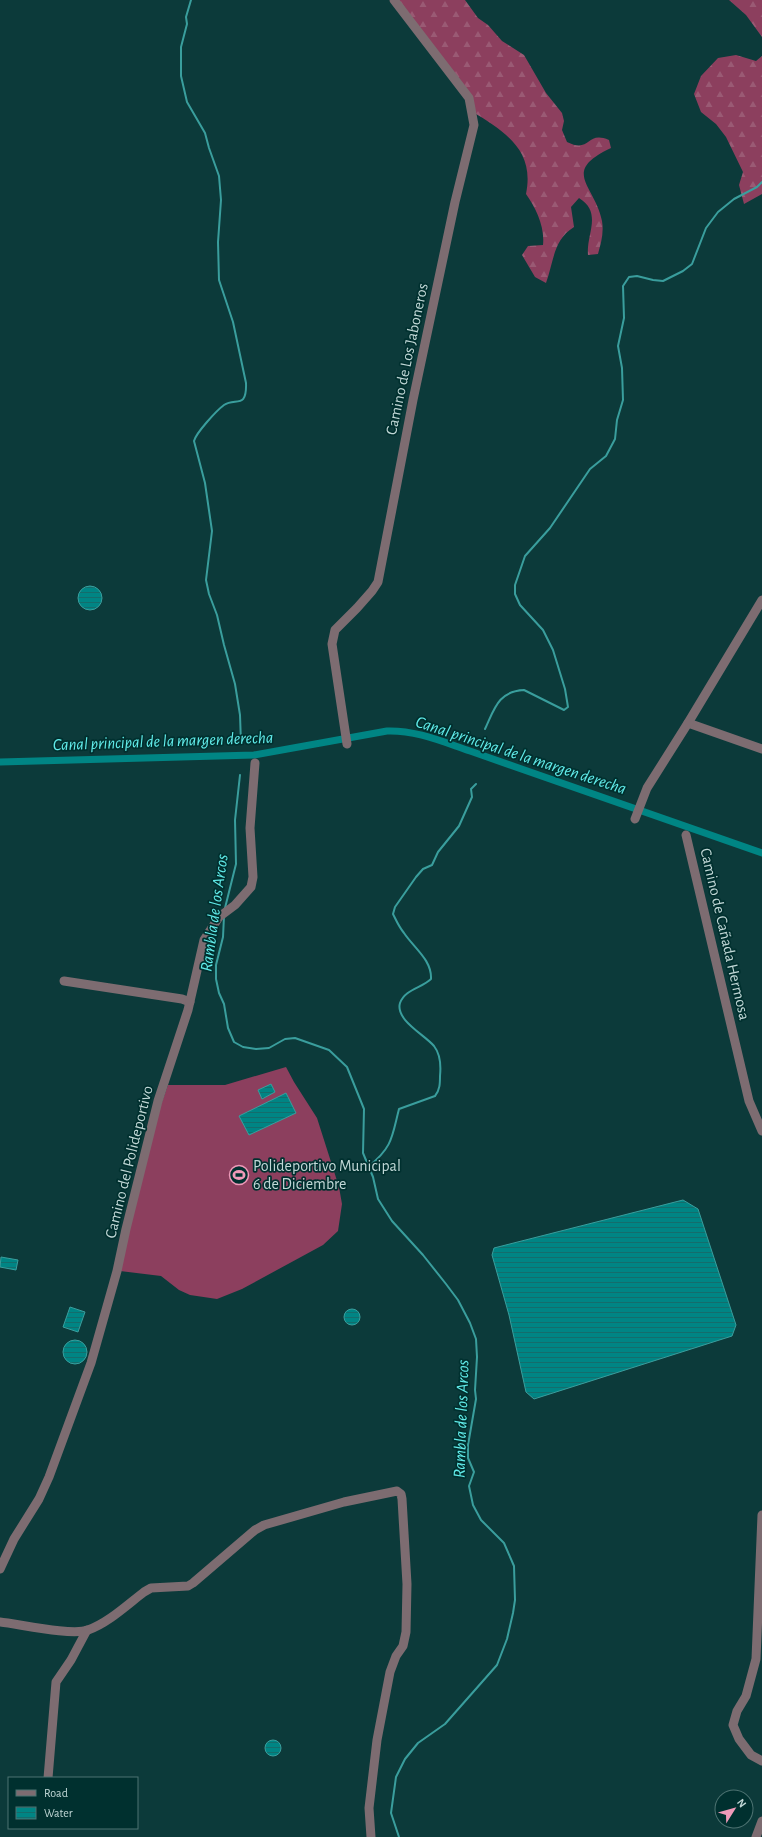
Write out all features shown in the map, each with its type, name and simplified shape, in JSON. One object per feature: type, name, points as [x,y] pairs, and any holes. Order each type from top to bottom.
[{"type":"street","name":"Camino de Los Jaboneros","points":[[347,744],[332,644],[335,630],[372,591],[378,582],[414,394],[455,202],[474,125],[473,112],[469,98],[394,0]]},
{"type":"street","points":[[636,818],[647,788],[688,724],[762,600]]},
{"type":"street","points":[[688,724],[762,749]]},
{"type":"street","name":"Camino del Polideportivo","points":[[0,1569],[14,1539],[39,1499],[49,1477],[91,1363],[117,1271],[127,1222],[158,1101],[190,1002],[204,940],[219,917],[235,905],[251,887],[253,877],[250,828],[255,763]]},
{"type":"street","name":"Camino de Cañada Hermosa","points":[[686,835],[749,1101],[762,1131]]},
{"type":"street","points":[[64,981],[182,999],[190,1002]]},
{"type":"street","points":[[0,1622],[64,1631],[87,1630],[96,1626],[151,1588],[188,1586],[255,1530],[264,1525],[344,1502],[397,1491],[401,1494],[402,1499],[407,1610],[403,1646],[396,1656],[390,1672],[377,1740],[369,1808],[371,1837]]},
{"type":"street","points":[[762,1515],[756,1660],[746,1696],[737,1711],[733,1724],[739,1739],[751,1754],[762,1761]]},
{"type":"street","points":[[48,1777],[56,1682],[71,1660],[87,1630]]},
{"type":"street","points":[[756,1837],[762,1822]]},
{"type":"green space","points":[[394,0],[465,0],[478,18],[488,25],[502,41],[524,55],[546,93],[562,113],[564,121],[562,130],[567,142],[580,145],[596,138],[609,140],[611,148],[587,164],[584,172],[585,180],[598,209],[603,225],[598,254],[588,255],[592,217],[586,204],[579,198],[571,207],[574,227],[567,232],[558,245],[546,283],[535,277],[522,255],[528,246],[543,245],[543,231],[533,205],[526,194],[528,179],[526,165],[522,154],[506,135],[473,112],[469,98]]},
{"type":"green space","points":[[729,0],[762,0],[762,37],[746,15]]},
{"type":"green space","points":[[736,55],[756,61],[762,56],[762,194],[744,204],[739,185],[743,172],[726,137],[716,124],[701,112],[694,94],[701,76],[718,58]]},
{"type":"green space","name":"Polideportivo Municipal 6 de Diciembre","points":[[286,1067],[317,1118],[339,1187],[342,1204],[338,1231],[323,1245],[242,1289],[217,1299],[190,1295],[179,1290],[161,1276],[120,1271],[153,1127],[168,1085],[225,1085]]},
{"type":"water","points":[[90,586],[95,587],[101,593],[101,603],[95,609],[90,610],[85,609],[79,603],[78,598],[79,593],[85,587]]},
{"type":"water","points":[[271,1084],[275,1092],[262,1099],[258,1090]]},
{"type":"water","points":[[286,1093],[296,1113],[249,1135],[239,1116]]},
{"type":"water","points":[[683,1200],[698,1209],[736,1325],[732,1336],[534,1399],[526,1392],[509,1315],[492,1255],[494,1248]]},
{"type":"water","points":[[1,1257],[18,1260],[16,1270],[0,1267]]},
{"type":"water","points":[[70,1307],[85,1312],[78,1332],[63,1327]]},
{"type":"water","points":[[352,1309],[359,1314],[360,1317],[355,1324],[352,1325],[345,1320],[344,1317],[349,1310]]},
{"type":"water","points":[[75,1340],[83,1344],[87,1352],[83,1360],[75,1364],[67,1360],[63,1352],[67,1344]]},
{"type":"water","points":[[270,1740],[276,1740],[281,1745],[279,1754],[276,1756],[270,1756],[265,1751],[265,1745]]},
{"type":"waterway","name":"Rambla de los Arcos","points":[[191,0],[186,17],[187,24],[181,47],[181,76],[187,102],[205,133],[219,176],[221,200],[218,242],[219,280],[233,322],[246,383],[245,397],[240,401],[228,403],[220,408],[202,428],[194,441],[205,483],[212,531],[206,580],[235,684],[240,715],[241,743]]},
{"type":"waterway","points":[[485,729],[498,703],[508,694],[515,691],[524,690],[564,710],[568,707],[565,689],[553,650],[543,630],[520,605],[515,594],[515,585],[525,556],[550,528],[590,469],[606,456],[615,439],[617,420],[623,400],[622,368],[618,346],[624,318],[623,286],[629,277],[637,276],[663,281],[683,271],[692,264],[706,228],[718,212],[734,199],[757,187],[762,182]]},
{"type":"waterway","name":"Canal principal de la margen derecha","points":[[0,762],[254,755],[387,731],[408,732],[440,740],[762,853]]},
{"type":"waterway","name":"Rambla de los Arcos","points":[[225,908],[236,864],[235,820],[240,775]]},
{"type":"waterway","points":[[369,1166],[383,1153],[387,1147],[393,1134],[399,1109],[435,1096],[439,1089],[440,1064],[436,1049],[406,1021],[400,1009],[402,998],[431,979],[431,972],[426,960],[402,931],[393,914],[395,907],[416,877],[423,869],[432,865],[438,852],[459,826],[472,797],[471,789],[476,784]]},
{"type":"waterway","name":"Rambla de los Arcos","points":[[224,916],[223,937],[216,965],[216,979],[219,993],[224,1004],[228,1028],[234,1042],[243,1047],[256,1049],[269,1048],[285,1039],[295,1038],[329,1050],[347,1067],[364,1109],[363,1153],[373,1177],[378,1199],[392,1221],[423,1255],[458,1300],[470,1323],[476,1339],[476,1399],[468,1445],[468,1458],[474,1472],[469,1486],[473,1505],[481,1520],[504,1543],[514,1566],[515,1600],[513,1613],[507,1639],[497,1665],[445,1724],[418,1743],[405,1759],[396,1777],[391,1813],[399,1837]]},
{"type":"place","name":"Polideportivo Municipal 6 de Diciembre","points":[[239,1175]]}]
